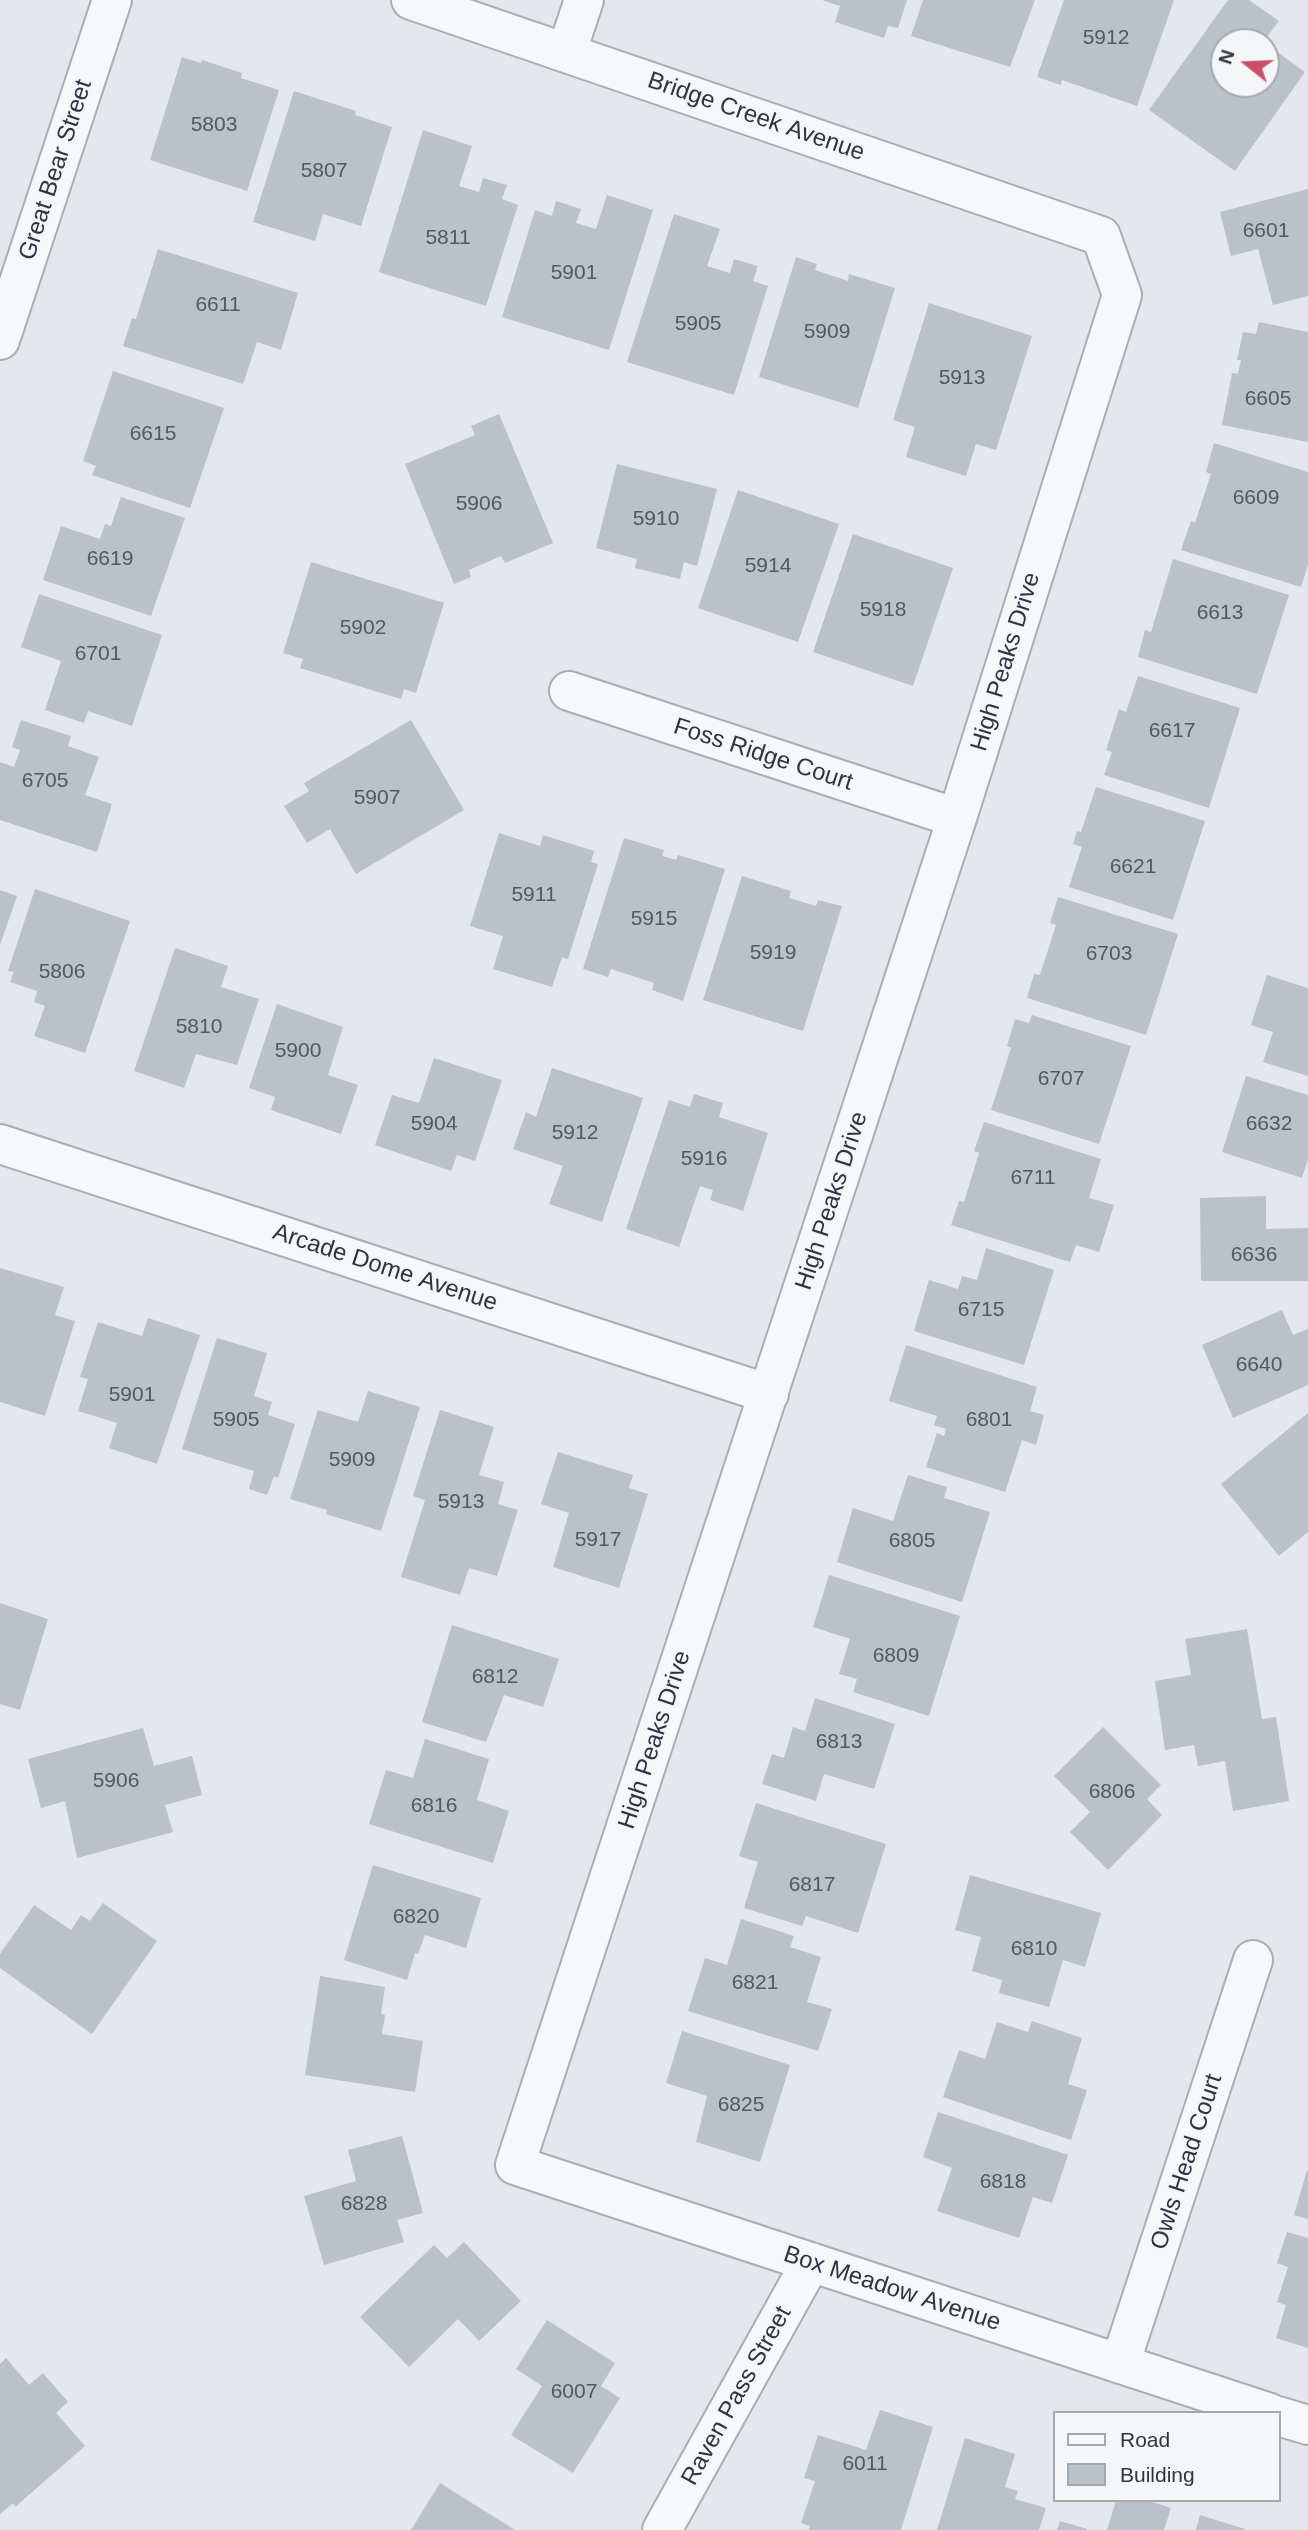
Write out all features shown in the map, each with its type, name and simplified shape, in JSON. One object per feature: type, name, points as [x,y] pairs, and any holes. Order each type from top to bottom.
[{"type":"street","name":"Great Bear Street","points":[[0,340],[112,0]]},
{"type":"street","name":"Bridge Creek Avenue","points":[[411,0],[567,51],[1101,236]]},
{"type":"street","points":[[567,51],[584,0]]},
{"type":"street","name":"High Peaks Drive","points":[[515,2165],[957,818],[1122,295],[1101,236]]},
{"type":"street","name":"Foss Ridge Court","points":[[569,691],[957,818]]},
{"type":"street","name":"Arcade Dome Avenue","points":[[0,1144],[769,1394]]},
{"type":"street","name":"Owls Head Court","points":[[1120,2364],[1253,1960]]},
{"type":"street","name":"Box Meadow Avenue","points":[[515,2165],[1264,2411]]},
{"type":"street","name":"Raven Pass Street","points":[[662,2530],[811,2262]]},
{"type":"street","points":[[1280,2417],[1308,2425]]},
{"type":"building","points":[[822,0],[907,0],[898,28],[888,26],[884,38],[835,22],[840,6]]},
{"type":"building","points":[[923,0],[1035,0],[1010,67],[911,36]]},
{"type":"building","points":[[1064,0],[1174,0],[1137,106],[1062,80],[1061,85],[1037,77]]},
{"type":"building","points":[[1228,0],[1249,0],[1279,21],[1274,28],[1210,28],[1210,98],[1280,98],[1280,54],[1305,72],[1235,171],[1149,110]]},
{"type":"building","points":[[182,57],[201,63],[202,60],[242,73],[241,78],[279,90],[247,191],[150,160]]},
{"type":"building","points":[[294,91],[356,111],[355,115],[392,127],[361,226],[323,214],[315,241],[253,222]]},
{"type":"building","points":[[423,130],[472,146],[459,186],[479,192],[483,178],[507,185],[502,199],[518,205],[486,306],[379,272]]},
{"type":"building","points":[[1308,189],[1308,296],[1273,305],[1258,249],[1231,256],[1220,212]]},
{"type":"building","points":[[607,195],[653,210],[609,350],[502,317],[535,210],[552,216],[556,201],[581,209],[576,223],[596,229]]},
{"type":"building","points":[[674,214],[720,229],[707,266],[730,273],[734,259],[758,266],[753,281],[768,286],[734,395],[627,362]]},
{"type":"building","points":[[158,249],[298,293],[281,350],[257,342],[243,384],[123,346],[132,318],[136,319]]},
{"type":"building","points":[[796,257],[817,264],[815,270],[848,281],[849,274],[895,288],[858,408],[759,377]]},
{"type":"building","points":[[929,303],[1032,336],[996,450],[976,444],[966,476],[906,457],[915,427],[893,420]]},
{"type":"building","points":[[1259,322],[1308,332],[1308,442],[1222,425],[1232,373],[1238,374],[1241,360],[1237,360],[1243,332],[1256,334]]},
{"type":"building","points":[[113,371],[224,408],[190,508],[92,475],[96,466],[83,461]]},
{"type":"building","points":[[499,414],[553,543],[505,563],[501,556],[469,570],[471,577],[454,584],[405,464],[475,435],[471,426]]},
{"type":"building","points":[[1214,443],[1308,472],[1308,565],[1301,587],[1181,550],[1191,521],[1195,523],[1211,474],[1206,472]]},
{"type":"building","points":[[617,464],[717,489],[697,566],[684,562],[680,579],[635,568],[637,559],[596,548]]},
{"type":"building","points":[[738,490],[839,524],[798,642],[698,608]]},
{"type":"building","points":[[121,497],[185,518],[151,616],[43,580],[61,526],[100,539],[105,524],[111,526]]},
{"type":"building","points":[[853,534],[953,568],[913,686],[813,652]]},
{"type":"building","points":[[1173,559],[1289,595],[1257,694],[1138,657],[1145,630],[1151,632]]},
{"type":"building","points":[[311,562],[444,603],[416,693],[404,689],[401,699],[300,668],[303,659],[283,653]]},
{"type":"building","points":[[39,594],[162,635],[132,726],[88,711],[84,723],[45,710],[61,661],[21,647]]},
{"type":"building","points":[[1138,676],[1240,708],[1209,808],[1104,775],[1112,752],[1106,750],[1119,709],[1126,712]]},
{"type":"building","points":[[21,720],[71,736],[68,746],[99,757],[85,795],[112,804],[97,852],[0,820],[0,762],[14,767],[20,750],[12,747]]},
{"type":"building","points":[[411,720],[464,810],[356,874],[330,829],[307,843],[284,806],[309,791],[304,783]]},
{"type":"building","points":[[1096,787],[1205,821],[1173,920],[1069,887],[1082,847],[1073,844],[1077,831],[1081,832]]},
{"type":"building","points":[[499,833],[540,846],[543,835],[594,851],[591,862],[598,864],[568,959],[562,957],[552,987],[493,969],[503,936],[470,926]]},
{"type":"building","points":[[624,838],[664,850],[662,856],[676,860],[678,855],[725,869],[683,1001],[652,990],[654,983],[611,969],[608,977],[583,969]]},
{"type":"building","points":[[742,876],[791,891],[789,898],[816,906],[818,900],[842,906],[803,1031],[703,1000]]},
{"type":"building","points":[[35,889],[130,921],[85,1053],[34,1036],[45,1006],[34,1002],[37,991],[10,982],[14,972],[8,971]]},
{"type":"building","points":[[0,890],[17,896],[0,945]]},
{"type":"building","points":[[1058,897],[1178,934],[1146,1035],[1027,998],[1034,974],[1040,975],[1056,925],[1050,923]]},
{"type":"building","points":[[175,948],[228,966],[221,987],[259,999],[237,1065],[196,1054],[184,1088],[134,1071]]},
{"type":"building","points":[[1267,975],[1308,988],[1308,1076],[1263,1062],[1273,1032],[1251,1025]]},
{"type":"building","points":[[277,1004],[343,1027],[328,1075],[358,1085],[341,1134],[271,1110],[275,1097],[249,1088]]},
{"type":"building","points":[[1032,1015],[1131,1046],[1099,1144],[991,1110],[1011,1048],[1007,1046],[1015,1019],[1029,1023]]},
{"type":"building","points":[[434,1058],[502,1080],[475,1161],[457,1155],[451,1171],[375,1145],[392,1095],[419,1103]]},
{"type":"building","points":[[552,1068],[643,1098],[602,1222],[549,1204],[563,1166],[513,1149],[526,1112],[536,1117]]},
{"type":"building","points":[[1246,1076],[1308,1095],[1308,1159],[1302,1178],[1222,1152]]},
{"type":"building","points":[[694,1094],[723,1103],[719,1117],[768,1133],[743,1211],[710,1200],[713,1190],[700,1186],[679,1247],[626,1229],[669,1100],[690,1107]]},
{"type":"building","points":[[984,1122],[1101,1159],[1089,1198],[1114,1205],[1099,1252],[1076,1245],[1070,1262],[951,1225],[959,1201],[964,1202],[979,1153],[974,1151]]},
{"type":"building","points":[[1266,1196],[1266,1229],[1308,1228],[1308,1281],[1201,1281],[1200,1198]]},
{"type":"building","points":[[986,1248],[1054,1270],[1024,1365],[914,1331],[929,1280],[958,1289],[962,1276],[977,1280]]},
{"type":"building","points":[[0,1268],[64,1287],[55,1315],[75,1321],[45,1416],[0,1402]]},
{"type":"building","points":[[1282,1310],[1293,1335],[1308,1329],[1308,1385],[1233,1418],[1202,1345]]},
{"type":"building","points":[[148,1318],[200,1335],[157,1464],[109,1448],[117,1423],[78,1411],[88,1379],[80,1377],[98,1322],[142,1336]]},
{"type":"building","points":[[217,1338],[267,1353],[254,1396],[272,1402],[268,1415],[295,1424],[278,1478],[274,1476],[267,1495],[249,1489],[254,1471],[182,1449]]},
{"type":"building","points":[[906,1345],[1037,1387],[1030,1411],[1044,1415],[1036,1445],[1022,1440],[1005,1492],[926,1467],[937,1433],[944,1436],[946,1429],[934,1425],[937,1416],[889,1401]]},
{"type":"building","points":[[368,1391],[420,1407],[381,1531],[326,1514],[327,1510],[290,1499],[318,1410],[358,1422]]},
{"type":"building","points":[[440,1410],[494,1427],[479,1475],[504,1482],[498,1504],[518,1510],[497,1576],[469,1568],[460,1595],[401,1577],[425,1500],[413,1496]]},
{"type":"building","points":[[1308,1413],[1308,1532],[1279,1556],[1221,1484]]},
{"type":"building","points":[[558,1452],[633,1475],[629,1488],[648,1494],[619,1588],[553,1567],[569,1513],[541,1504]]},
{"type":"building","points":[[908,1475],[947,1487],[944,1498],[990,1512],[962,1602],[837,1562],[853,1508],[893,1521]]},
{"type":"building","points":[[829,1575],[960,1616],[929,1716],[853,1692],[857,1679],[839,1674],[850,1639],[813,1627]]},
{"type":"building","points":[[0,1603],[48,1619],[20,1710],[0,1704]]},
{"type":"building","points":[[452,1625],[559,1659],[543,1707],[504,1695],[486,1742],[422,1722]]},
{"type":"building","points":[[1247,1629],[1262,1719],[1276,1717],[1289,1801],[1233,1811],[1225,1761],[1198,1766],[1194,1745],[1165,1750],[1155,1681],[1191,1675],[1185,1639]]},
{"type":"building","points":[[815,1698],[895,1724],[874,1789],[824,1774],[816,1801],[762,1784],[772,1754],[784,1758],[793,1727],[805,1731]]},
{"type":"building","points":[[1103,1727],[1161,1785],[1147,1799],[1162,1815],[1108,1870],[1070,1832],[1090,1812],[1054,1776]]},
{"type":"building","points":[[143,1728],[154,1766],[192,1756],[202,1795],[165,1805],[173,1832],[77,1858],[65,1801],[41,1808],[28,1759]]},
{"type":"building","points":[[425,1739],[489,1759],[477,1800],[509,1811],[493,1863],[369,1824],[386,1770],[413,1778]]},
{"type":"building","points":[[756,1803],[886,1844],[858,1933],[806,1916],[802,1926],[744,1908],[758,1862],[739,1856]]},
{"type":"building","points":[[373,1865],[481,1898],[466,1948],[425,1935],[418,1954],[415,1953],[407,1980],[344,1960]]},
{"type":"building","points":[[970,1875],[1101,1913],[1085,1967],[1063,1960],[1049,2007],[999,1993],[1002,1980],[972,1971],[981,1937],[955,1930]]},
{"type":"building","points":[[103,1903],[157,1941],[92,2034],[0,1968],[0,1954],[34,1905],[71,1930],[81,1915],[90,1921]]},
{"type":"building","points":[[741,1919],[794,1936],[790,1947],[821,1957],[807,2002],[832,2009],[818,2051],[688,2011],[705,1958],[727,1965]]},
{"type":"building","points":[[320,1976],[385,1987],[381,2014],[385,2015],[382,2034],[423,2041],[415,2092],[305,2075]]},
{"type":"building","points":[[1032,2021],[1082,2038],[1068,2084],[1087,2090],[1071,2140],[943,2097],[959,2050],[985,2059],[997,2022],[1028,2032]]},
{"type":"building","points":[[682,2031],[790,2065],[760,2162],[696,2142],[707,2096],[666,2083]]},
{"type":"building","points":[[938,2112],[1068,2155],[1052,2203],[1033,2197],[1019,2238],[937,2211],[952,2168],[923,2157]]},
{"type":"building","points":[[402,2136],[423,2213],[397,2220],[404,2242],[324,2265],[304,2196],[356,2181],[348,2150]]},
{"type":"building","points":[[1308,2171],[1308,2219],[1294,2215]]},
{"type":"building","points":[[1287,2232],[1308,2238],[1308,2348],[1276,2338],[1286,2305],[1277,2302],[1288,2267],[1277,2263]]},
{"type":"building","points":[[464,2242],[521,2301],[479,2341],[458,2319],[409,2367],[360,2317],[434,2245],[447,2258]]},
{"type":"building","points":[[547,2320],[615,2363],[601,2386],[620,2398],[573,2473],[511,2435],[542,2386],[516,2369]]},
{"type":"building","points":[[6,2358],[29,2385],[43,2373],[68,2402],[56,2413],[85,2446],[15,2507],[13,2503],[0,2514],[0,2364]]},
{"type":"building","points":[[880,2410],[933,2427],[901,2530],[809,2530],[810,2526],[801,2523],[815,2481],[804,2478],[818,2435],[866,2450]]},
{"type":"building","points":[[965,2438],[1015,2454],[1005,2487],[1018,2491],[1015,2499],[1046,2508],[1039,2530],[937,2530]]},
{"type":"building","points":[[440,2483],[515,2530],[411,2530]]},
{"type":"building","points":[[1115,2502],[1152,2502],[1171,2508],[1164,2530],[1107,2530]]},
{"type":"building","points":[[1200,2515],[1245,2529],[1245,2530],[1196,2530]]},
{"type":"building","points":[[1060,2521],[1087,2529],[1087,2530],[1057,2530]]}]
